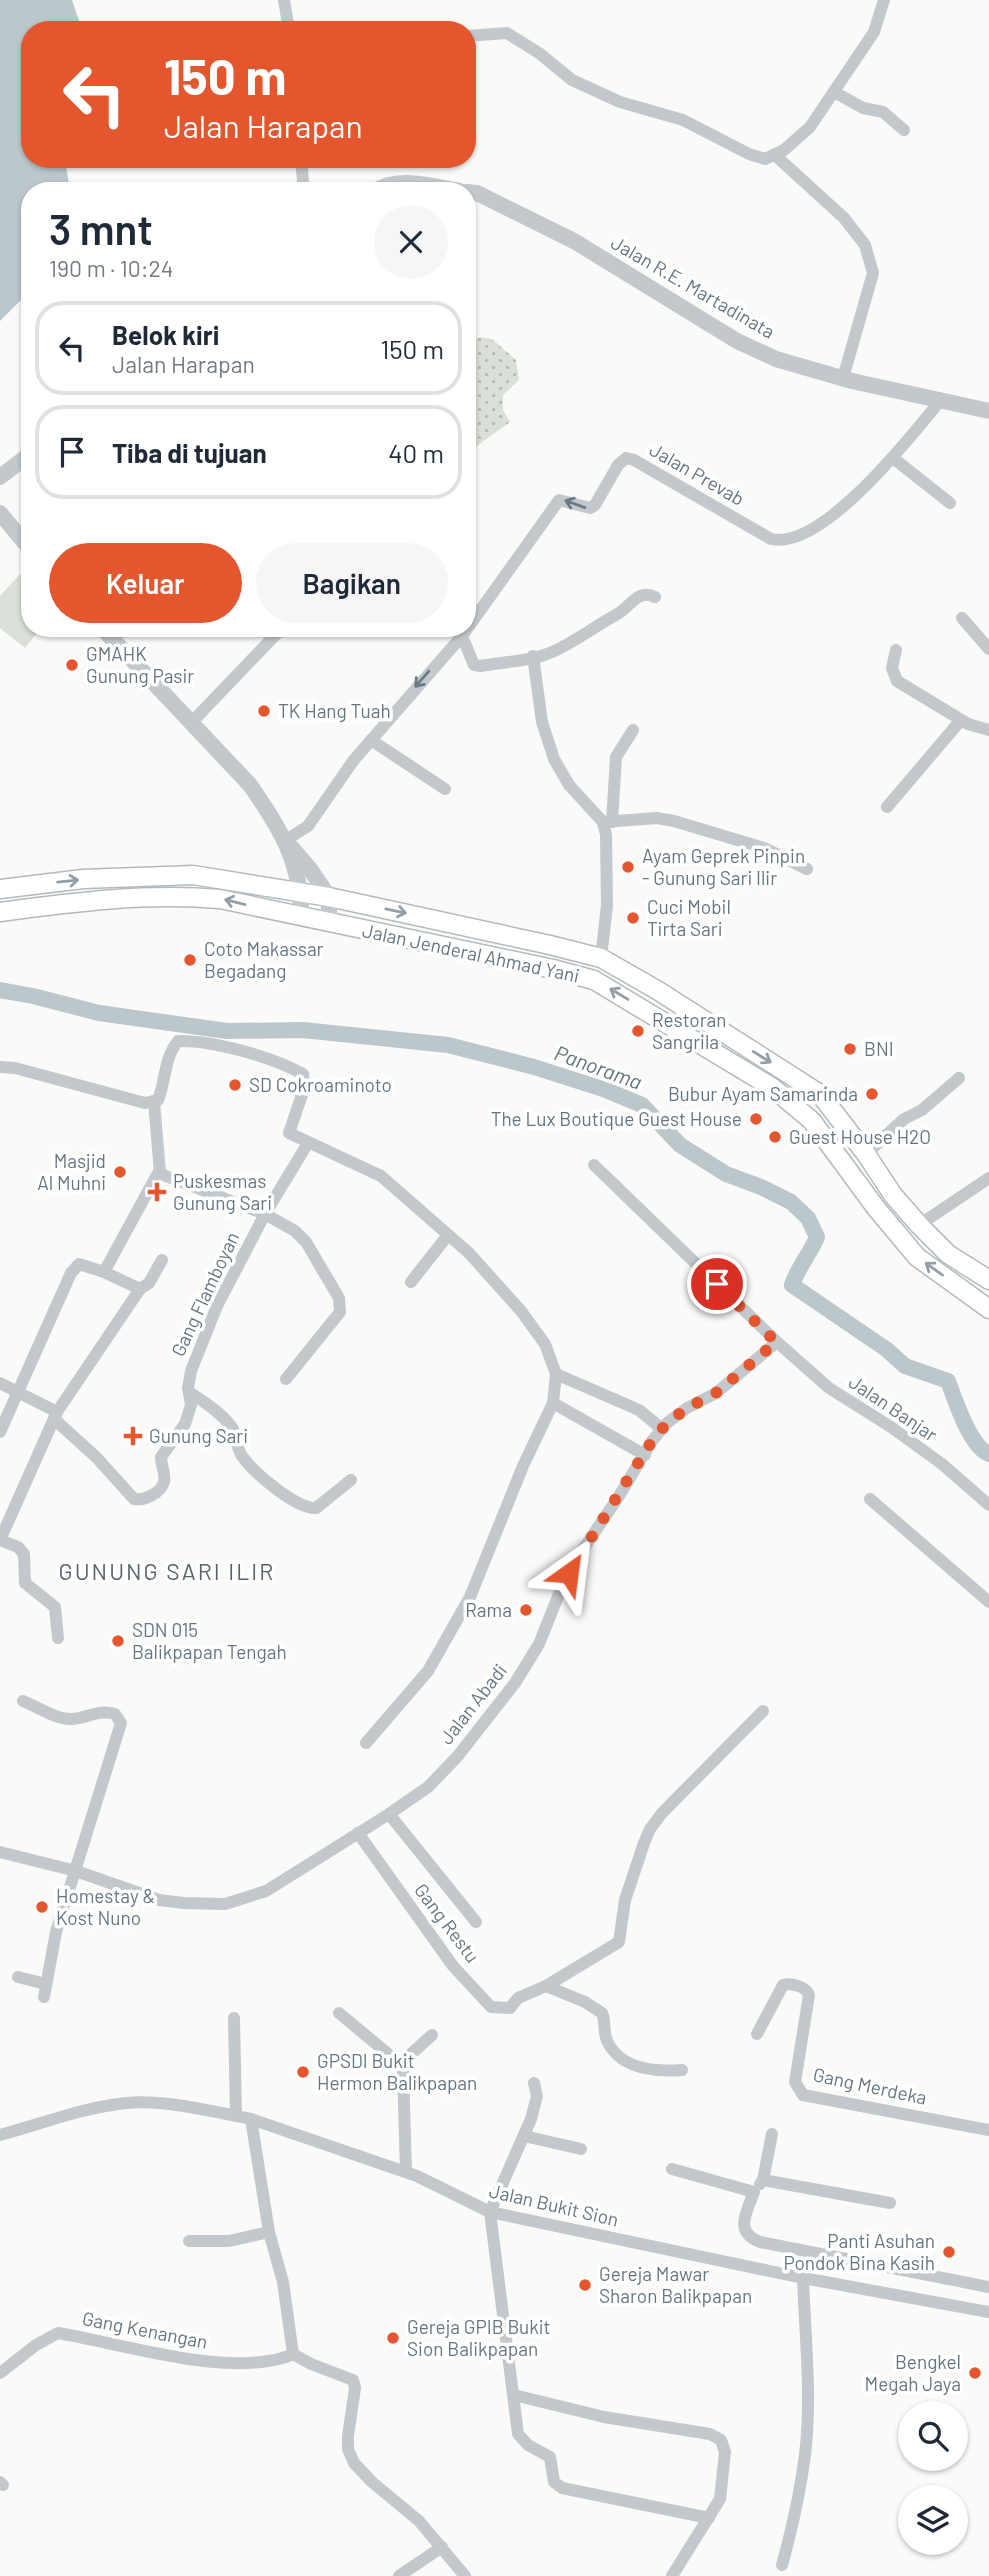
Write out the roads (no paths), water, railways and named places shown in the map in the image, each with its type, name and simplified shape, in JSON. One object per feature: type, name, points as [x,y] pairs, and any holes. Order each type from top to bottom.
[{"type":"main road","name":"Jalan Jenderal Ahmad Yani","points":[[0,889],[83,879],[193,875],[329,897],[601,958],[657,990],[820,1094],[866,1154],[893,1195],[919,1225],[948,1254],[989,1280]]},
{"type":"main road","name":"Jalan Jenderal Ahmad Yani","points":[[0,912],[82,901],[166,896],[220,899],[594,980],[773,1088],[812,1121],[876,1208],[917,1257],[989,1308]]},
{"type":"street","points":[[284,0],[288,21]]},
{"type":"street","points":[[476,35],[508,33],[539,53],[572,80],[620,102],[683,120],[749,154],[765,159],[776,156],[810,127],[874,32],[884,0]]},
{"type":"street","points":[[834,92],[863,108],[883,112],[904,130]]},
{"type":"street","points":[[776,156],[844,218],[865,245],[871,262],[873,272],[842,378]]},
{"type":"street","name":"Jalan R.E. Martadinata","points":[[476,192],[574,241],[737,341],[776,359],[842,378],[989,411]]},
{"type":"street","name":"Jalan Prevab","points":[[476,616],[558,500],[590,508],[595,505],[618,465],[626,458],[634,460],[772,539],[786,541],[841,509],[894,458],[940,401]]},
{"type":"street","points":[[894,458],[950,503]]},
{"type":"street","points":[[0,477],[21,461]]},
{"type":"street","points":[[0,513],[21,539]]},
{"type":"street","points":[[462,637],[474,665],[533,656],[553,651],[618,615],[639,595],[645,593],[655,597]]},
{"type":"street","points":[[962,618],[989,649]]},
{"type":"street","points":[[111,637],[250,785],[286,840],[329,897],[330,922]]},
{"type":"street","points":[[192,722],[273,637]]},
{"type":"street","name":"Jalan Prevab","points":[[286,840],[307,826],[370,740],[461,637]]},
{"type":"street","points":[[896,650],[892,668],[897,681],[961,720],[989,730]]},
{"type":"street","points":[[533,656],[542,722],[554,759],[569,785],[608,822],[657,817],[674,821],[764,848],[807,869]]},
{"type":"street","points":[[887,807],[961,720]]},
{"type":"street","points":[[601,958],[608,869],[608,822],[616,757],[633,730]]},
{"type":"street","points":[[370,740],[445,789]]},
{"type":"street","points":[[286,840],[302,892],[302,916]]},
{"type":"street","points":[[0,1067],[145,1103],[158,1100],[167,1062],[178,1041],[194,1040],[283,1063],[303,1074],[304,1089],[289,1133],[381,1176],[469,1253],[521,1311],[545,1343],[556,1374],[553,1403],[523,1466],[470,1597],[428,1671],[366,1743]]},
{"type":"street","points":[[866,1154],[904,1119],[921,1111],[959,1078]]},
{"type":"street","points":[[154,1101],[160,1172]]},
{"type":"street","name":"Gang Flamboyan","points":[[56,1415],[134,1499],[145,1499],[163,1484],[161,1457],[185,1424],[191,1405],[188,1392],[191,1371],[217,1306],[265,1214],[308,1143]]},
{"type":"street","name":"Jalan Banjar","points":[[594,1166],[776,1342],[829,1388],[891,1427],[942,1464],[989,1505]]},
{"type":"street","points":[[160,1172],[265,1214],[295,1231],[306,1242],[341,1304],[340,1312],[286,1379]]},
{"type":"street","points":[[104,1272],[160,1172]]},
{"type":"street","points":[[919,1225],[989,1178]]},
{"type":"street","points":[[411,1282],[448,1235]]},
{"type":"street","points":[[0,1432],[71,1273],[79,1264],[140,1289],[146,1288],[163,1260]]},
{"type":"street","points":[[58,1638],[55,1607],[25,1583],[24,1553],[18,1547],[0,1540],[56,1415],[140,1289]]},
{"type":"street","name":"Jalan Abadi","points":[[0,1852],[76,1871],[159,1900],[225,1904],[266,1891],[389,1814],[428,1787],[457,1757],[515,1684],[539,1644],[561,1589],[578,1557],[662,1429],[687,1408],[716,1393],[776,1342]]},
{"type":"street","points":[[556,1374],[639,1410],[662,1429]]},
{"type":"street","points":[[0,1383],[56,1415]]},
{"type":"street","points":[[188,1392],[225,1419],[236,1432],[242,1456],[295,1502],[316,1508],[351,1480]]},
{"type":"street","points":[[553,1403],[645,1455]]},
{"type":"street","points":[[870,1499],[989,1602]]},
{"type":"street","points":[[23,1701],[66,1718],[75,1719],[100,1712],[115,1714],[121,1723],[56,1932],[44,1997]]},
{"type":"street","points":[[546,1986],[618,1942],[625,1900],[649,1829],[662,1812],[763,1711]]},
{"type":"street","points":[[389,1814],[476,1922]]},
{"type":"street","name":"Gang Restu","points":[[358,1833],[453,1966],[491,2007],[510,2008],[518,1998],[546,1986]]},
{"type":"street","points":[[18,1977],[46,1984]]},
{"type":"street","name":"Gang Merdeka","points":[[757,2034],[783,1985],[790,1984],[805,1989],[809,1995],[795,2082],[803,2095],[989,2130]]},
{"type":"street","points":[[546,1986],[585,2002],[602,2013],[608,2043],[629,2064],[658,2072],[682,2070]]},
{"type":"street","points":[[339,2012],[400,2064],[405,2082],[406,2172]]},
{"type":"street","points":[[234,2018],[236,2116]]},
{"type":"street","points":[[400,2064],[432,2035]]},
{"type":"street","points":[[534,2083],[537,2096],[531,2119],[490,2212],[518,2434],[528,2445],[550,2457],[556,2484],[709,2518]]},
{"type":"street","name":"Jalan Bukit Sion","points":[[0,2135],[105,2106],[130,2102],[155,2103],[236,2116],[406,2172],[490,2212],[803,2278],[989,2312]]},
{"type":"street","points":[[251,2119],[269,2232],[283,2282],[294,2354],[311,2364],[354,2380],[348,2449],[354,2463],[372,2482],[419,2521],[465,2576]]},
{"type":"street","points":[[772,2134],[764,2180],[754,2192],[743,2228],[751,2239],[989,2287]]},
{"type":"street","points":[[524,2136],[581,2149]]},
{"type":"street","points":[[672,2169],[754,2192]]},
{"type":"street","points":[[764,2180],[890,2203]]},
{"type":"street","points":[[189,2241],[229,2241],[269,2232]]},
{"type":"street","points":[[782,2565],[796,2515],[805,2452],[807,2396],[803,2278]]},
{"type":"street","name":"Gang Kenangan","points":[[0,2373],[36,2345],[58,2333],[212,2362],[249,2365],[276,2362],[294,2354]]},
{"type":"street","points":[[514,2395],[604,2417],[710,2434],[721,2440],[725,2452],[720,2499],[672,2576]]},
{"type":"street","points":[[399,2576],[442,2547]]},
{"type":"waterway","name":"Panorama","points":[[0,990],[99,1013],[227,1031],[303,1030],[448,1045],[534,1067],[606,1090],[642,1105],[680,1145],[726,1174],[791,1202],[808,1218],[817,1237],[792,1285],[886,1349],[905,1366],[948,1381],[970,1433],[982,1450],[989,1454]]},
{"type":"place","name":"GMAHK Gunung Pasir","points":[[72,665]]},
{"type":"place","name":"TK Hang Tuah","points":[[264,711]]},
{"type":"place","name":"Ayam Geprek Pinpin - Gunung Sari Ilir","points":[[628,867]]},
{"type":"place","name":"Cuci Mobil Tirta Sari","points":[[633,918]]},
{"type":"place","name":"Coto Makassar Begadang","points":[[190,960]]},
{"type":"place","name":"Restoran Sangrila","points":[[638,1031]]},
{"type":"place","name":"BNI","points":[[850,1049]]},
{"type":"place","name":"SD Cokroaminoto","points":[[235,1085]]},
{"type":"place","name":"Bubur Ayam Samarinda","points":[[872,1094]]},
{"type":"place","name":"The Lux Boutique Guest House","points":[[756,1119]]},
{"type":"place","name":"Guest House H2O","points":[[775,1137]]},
{"type":"place","name":"Masjid Al Muhni","points":[[120,1172]]},
{"type":"place","name":"Puskesmas Gunung Sari","points":[[157,1192]]},
{"type":"place","name":"Gunung Sari","points":[[133,1436]]},
{"type":"place","name":"Rama","points":[[526,1610]]},
{"type":"place","name":"SDN 015 Balikpapan Tengah","points":[[118,1641]]},
{"type":"place","name":"Homestay & Kost Nuno","points":[[42,1907]]},
{"type":"place","name":"GPSDI Bukit Hermon Balikpapan","points":[[303,2072]]},
{"type":"place","name":"Panti Asuhan Pondok Bina Kasih","points":[[949,2252]]},
{"type":"place","name":"Gereja Mawar Sharon Balikpapan","points":[[585,2285]]},
{"type":"place","name":"Gereja GPIB Bukit Sion Balikpapan","points":[[393,2338]]},
{"type":"place","name":"Bengkel Megah Jaya","points":[[975,2373]]},
{"type":"district","name":"GUNUNG SARI ILIR","points":[[167,1572]]}]
